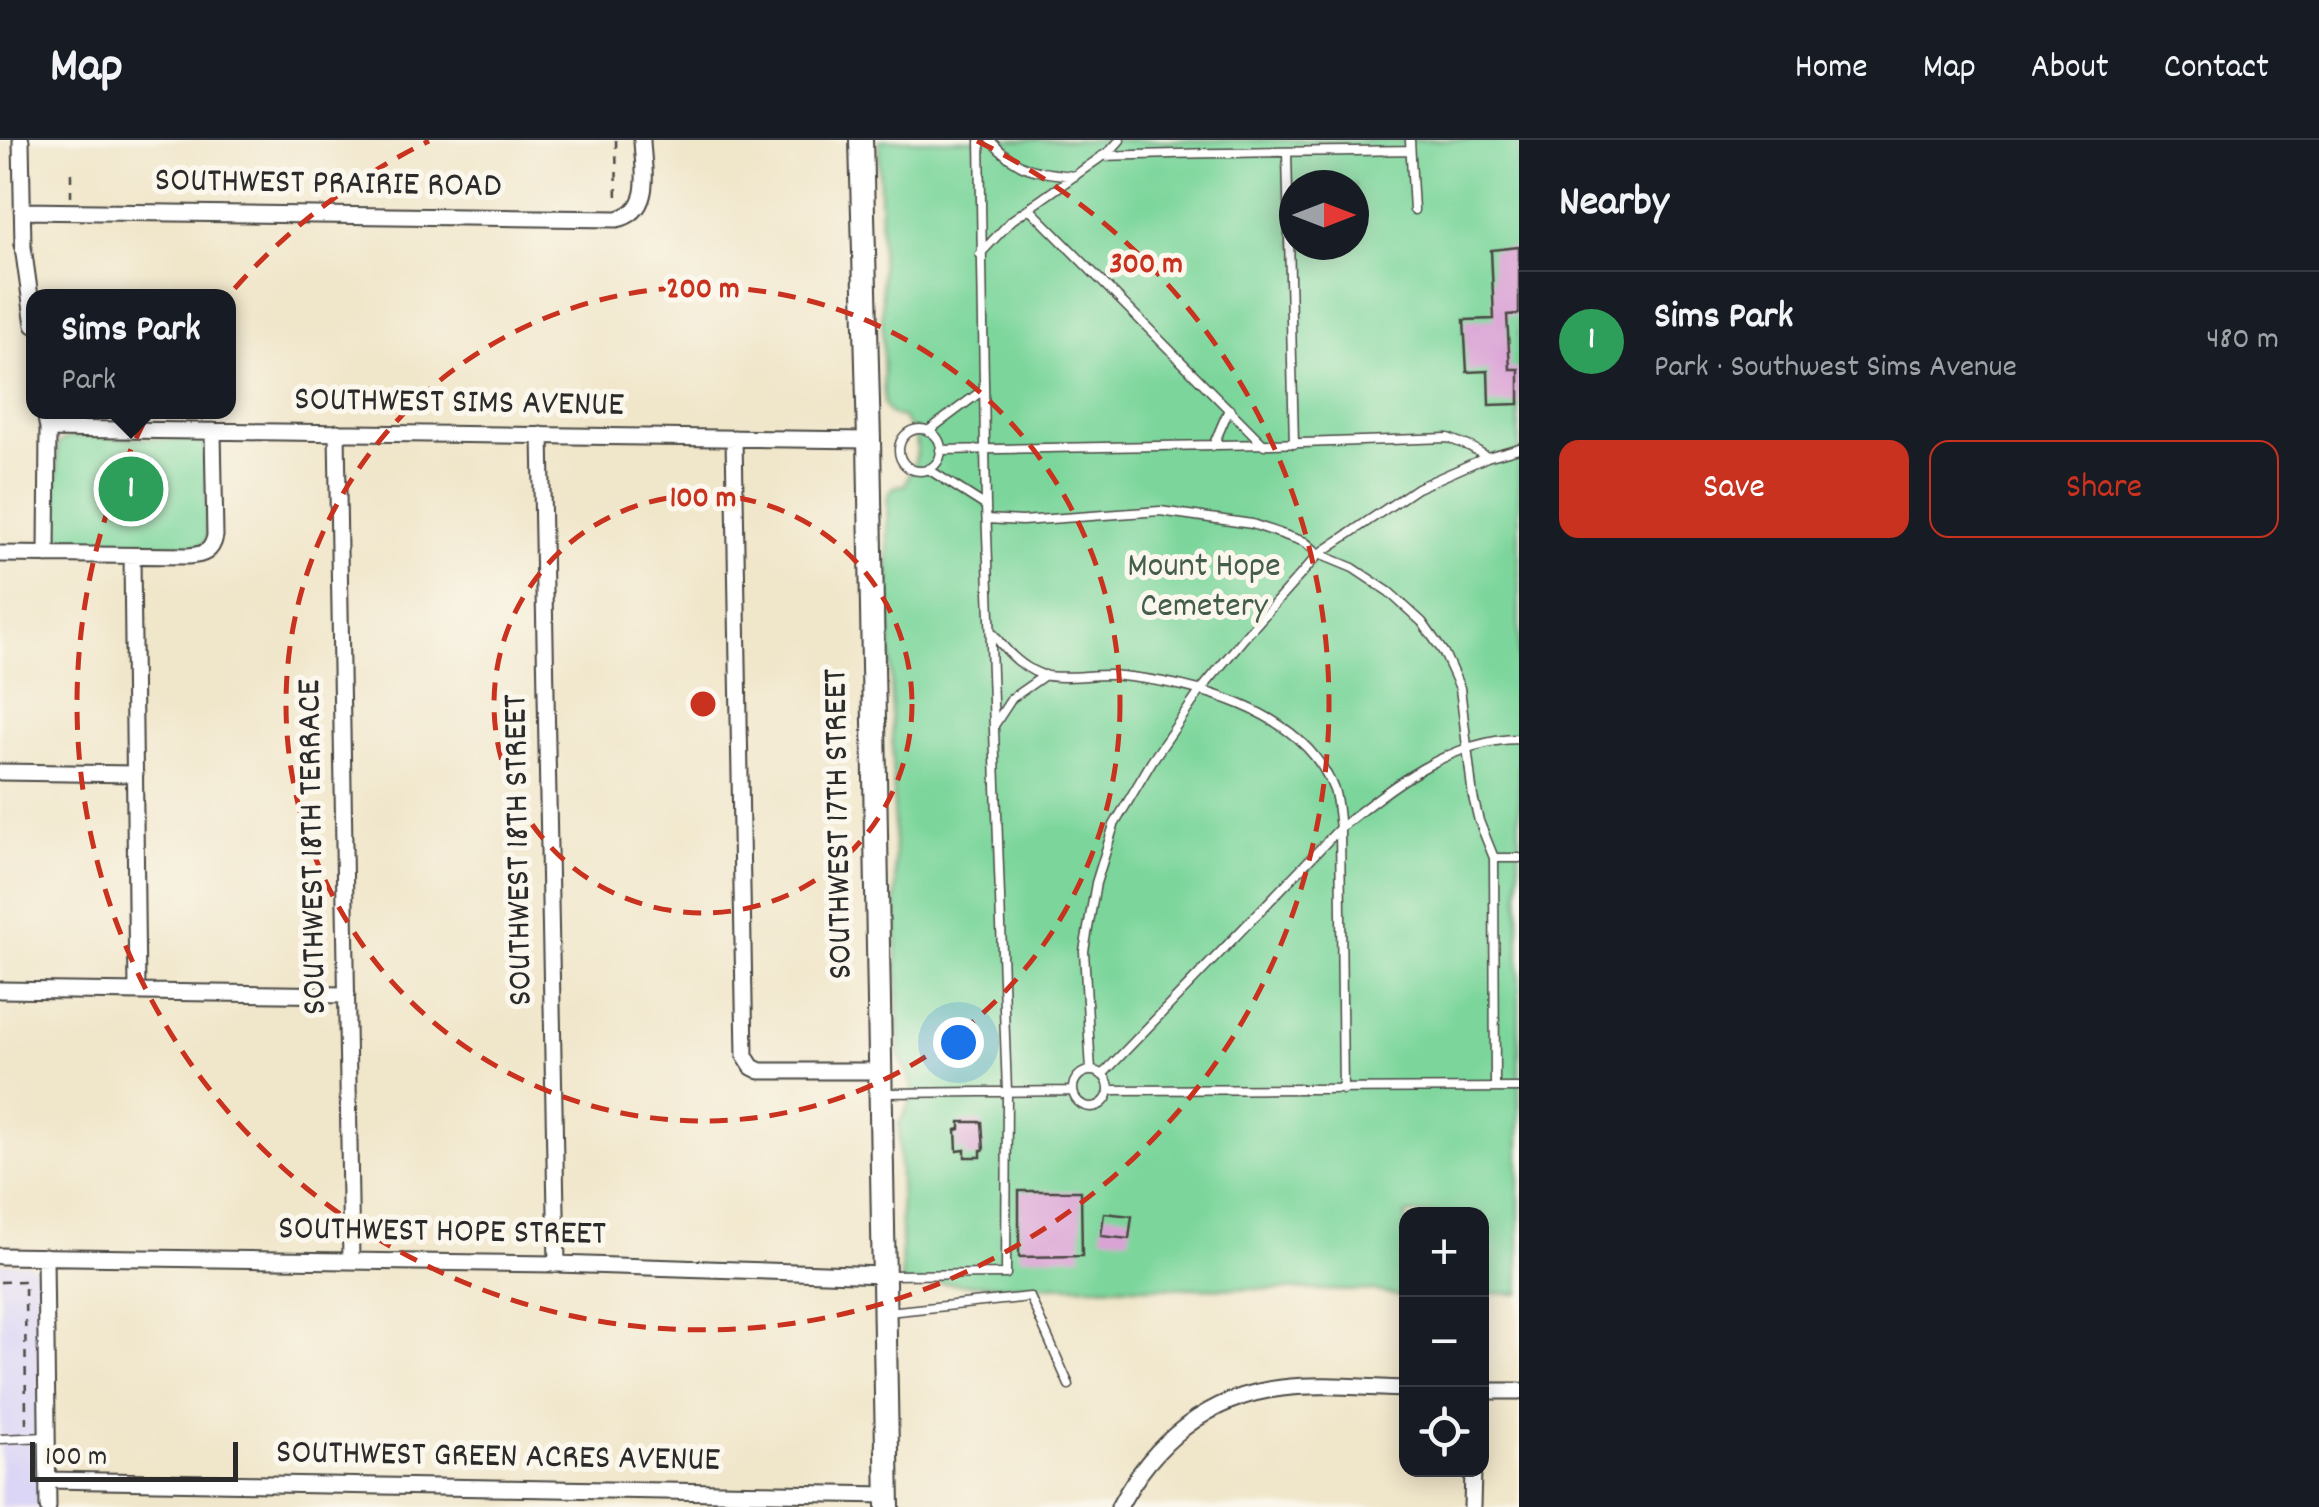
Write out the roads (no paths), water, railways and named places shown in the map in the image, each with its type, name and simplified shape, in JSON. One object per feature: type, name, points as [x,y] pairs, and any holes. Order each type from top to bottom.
[{"type":"main road","name":"SOUTHWEST 17TH STREET","points":[[861,140],[888,1501]]},
{"type":"street","points":[[21,140],[23,247],[29,289]]},
{"type":"street","name":"SOUTHWEST PRAIRIE ROAD","points":[[22,211],[617,219],[642,202],[642,140]]},
{"type":"street","points":[[46,420],[47,555]]},
{"type":"street","name":"SOUTHWEST SIMS AVENUE","points":[[46,420],[213,431],[734,438],[869,445]]},
{"type":"street","points":[[0,554],[203,554],[213,544],[213,431]]},
{"type":"street","name":"SOUTHWEST 18TH TERRACE","points":[[336,432],[351,1260]]},
{"type":"street","name":"SOUTHWEST 18TH STREET","points":[[541,435],[557,1264]]},
{"type":"street","points":[[734,438],[745,1056],[760,1072],[880,1082]]},
{"type":"street","points":[[132,556],[138,992]]},
{"type":"street","points":[[0,772],[135,774]]},
{"type":"street","points":[[0,990],[347,995]]},
{"type":"street","name":"SOUTHWEST HOPE STREET","points":[[0,1256],[557,1264],[883,1275]]},
{"type":"street","points":[[45,1256],[48,1507]]},
{"type":"street","points":[[1119,1507],[1140,1470],[1170,1438],[1192,1421],[1235,1399],[1301,1386],[1399,1389]]},
{"type":"street","points":[[1489,1390],[1519,1391]]},
{"type":"street","points":[[1472,1507],[1473,1477]]},
{"type":"street","name":"SOUTHWEST GREEN ACRES AVENUE","points":[[48,1480],[888,1501]]},
{"type":"lane","points":[[883,1275],[1006,1274],[1007,1092],[986,518],[980,140]]},
{"type":"lane","points":[[990,140],[1005,156],[1032,171],[1074,176]]},
{"type":"lane","points":[[980,254],[1012,220],[1120,140]]},
{"type":"lane","points":[[1102,156],[1287,153],[1410,145],[1414,210]]},
{"type":"lane","points":[[1287,153],[1294,444]]},
{"type":"lane","points":[[1029,208],[1264,444]]},
{"type":"lane","points":[[928,431],[983,390]]},
{"type":"lane","points":[[1213,446],[1229,409]]},
{"type":"lane","points":[[928,469],[938,460],[938,440],[928,431],[914,430],[900,444],[903,463],[914,470],[928,469],[986,506]]},
{"type":"lane","points":[[940,450],[1448,438],[1487,457]]},
{"type":"lane","points":[[869,445],[899,450]]},
{"type":"lane","points":[[1092,1072],[1084,951],[1096,883],[1114,825],[1152,761],[1244,638],[1320,554],[1417,488],[1487,457],[1519,448]]},
{"type":"lane","points":[[986,518],[1022,521],[1160,511],[1252,524],[1305,542],[1320,554],[1353,568],[1389,592],[1422,622],[1444,653],[1460,688],[1476,809],[1494,858],[1495,1088]]},
{"type":"lane","points":[[990,632],[1006,651],[1045,676],[1111,675],[1202,690],[1262,714],[1301,741],[1314,756],[1335,793],[1340,828],[1343,1090]]},
{"type":"lane","points":[[994,726],[1012,698],[1045,676]]},
{"type":"lane","points":[[1102,1075],[1340,828],[1406,776],[1468,748],[1519,739]]},
{"type":"lane","points":[[1494,858],[1519,858]]},
{"type":"lane","points":[[1080,1075],[1102,1075],[1108,1084],[1104,1101],[1089,1107],[1078,1102],[1073,1091],[1080,1075]]},
{"type":"lane","points":[[880,1082],[1007,1092],[1073,1091]]},
{"type":"lane","points":[[1108,1090],[1519,1088]]},
{"type":"lane","points":[[884,1312],[1030,1298],[1069,1385]]},
{"type":"lane","points":[[0,1439],[48,1437]]},
{"type":"place","name":"Sims Park","points":[[131,489]]},
{"type":"park label","name":"Mount Hope Cemetery","points":[[1204,588]]}]
